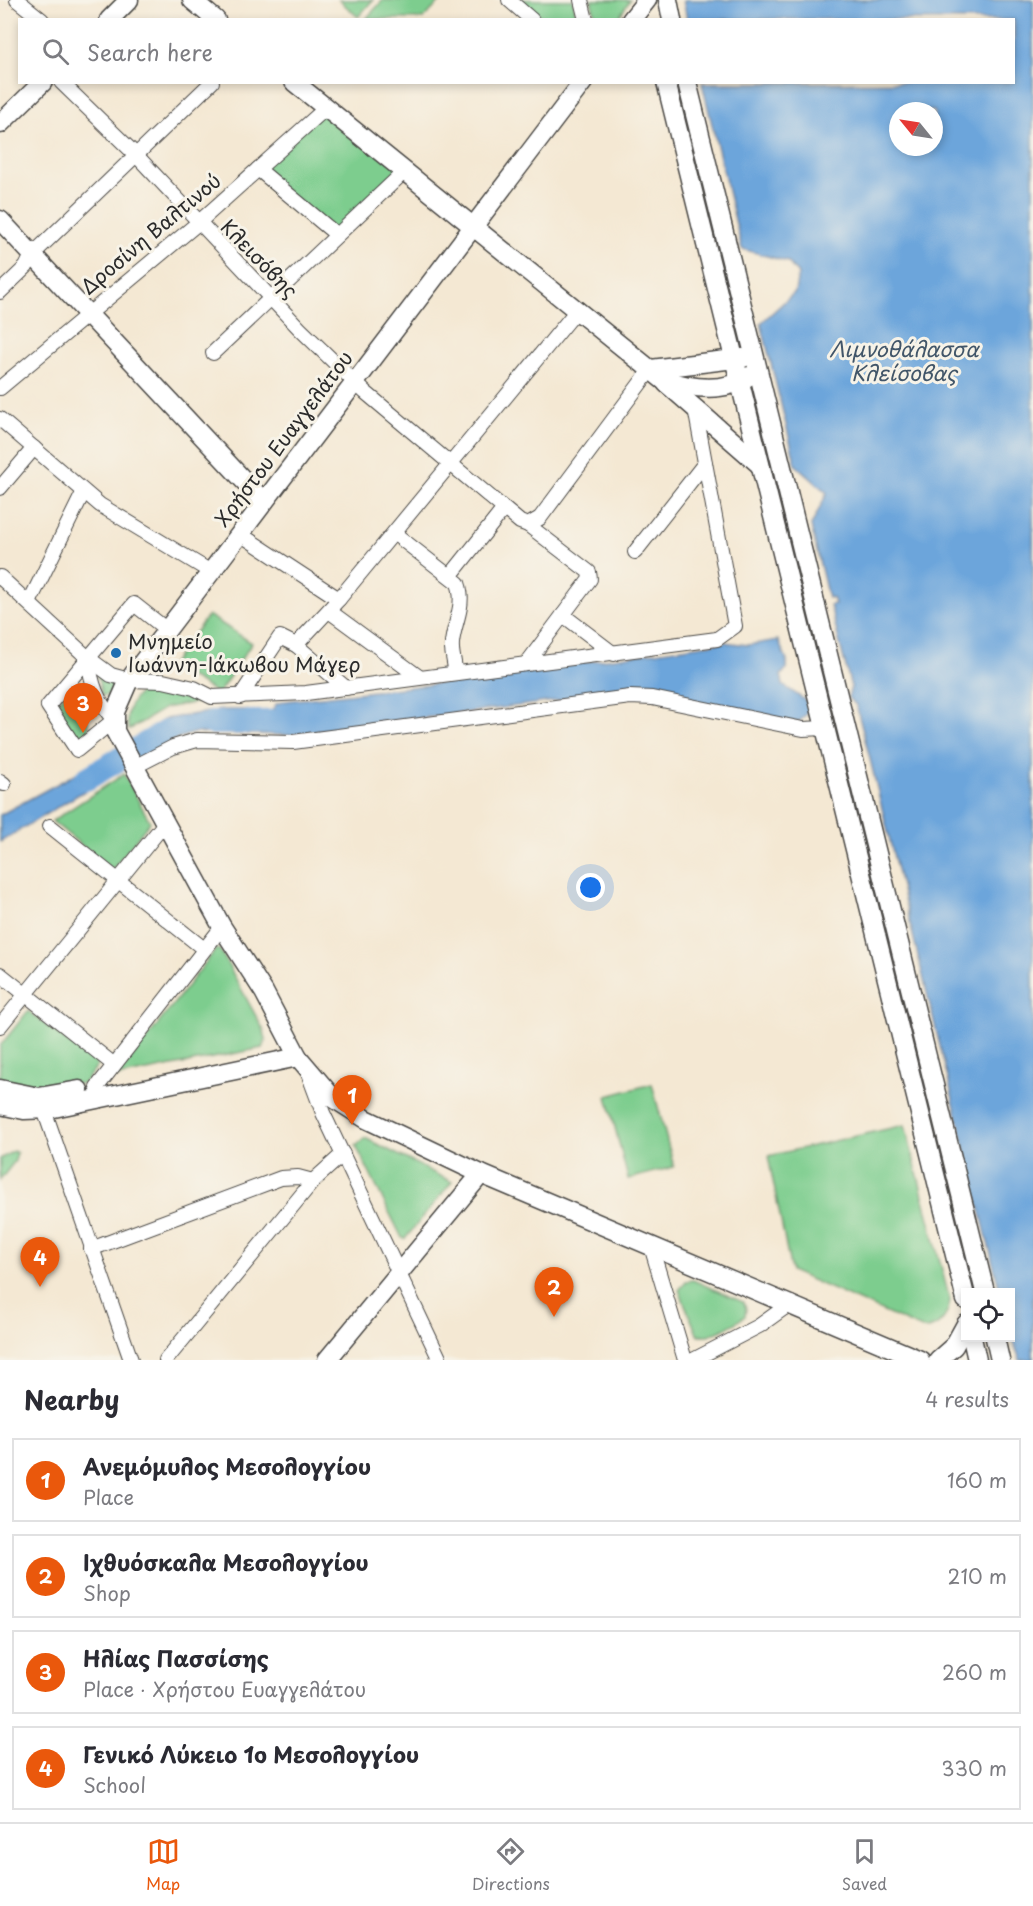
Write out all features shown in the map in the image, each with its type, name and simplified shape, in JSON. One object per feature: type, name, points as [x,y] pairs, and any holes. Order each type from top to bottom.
[{"type":"street","points":[[17,0],[40,18]]},
{"type":"street","points":[[111,18],[129,0]]},
{"type":"street","points":[[192,0],[214,18]]},
{"type":"street","points":[[509,0],[530,18]]},
{"type":"street","points":[[581,0],[586,18]]},
{"type":"street","points":[[633,18],[647,0]]},
{"type":"street","points":[[647,0],[652,18]]},
{"type":"street","points":[[668,0],[672,18]]},
{"type":"street","points":[[0,124],[41,84]]},
{"type":"street","name":"Κλεισόβης","points":[[63,84],[136,155],[270,299],[355,383],[503,510],[528,525],[589,572],[590,579],[563,615]]},
{"type":"street","points":[[0,292],[26,267],[32,255],[210,84]]},
{"type":"street","points":[[296,84],[578,309],[657,374],[760,465]]},
{"type":"street","name":"Χρήστου Ευαγγελάτου","points":[[115,728],[129,680],[581,84]]},
{"type":"street","points":[[666,84],[963,1288]]},
{"type":"street","points":[[687,84],[984,1288]]},
{"type":"street","name":"Δροσίνη Βαλτινού","points":[[0,388],[198,223],[326,108]]},
{"type":"street","points":[[258,169],[337,236]]},
{"type":"street","points":[[213,353],[405,171]]},
{"type":"street","points":[[0,220],[264,502]]},
{"type":"street","points":[[296,645],[395,534],[578,309]]},
{"type":"street","points":[[528,525],[534,523],[547,509],[657,374],[734,358],[744,358],[756,366]]},
{"type":"street","points":[[657,374],[705,388],[740,382],[750,375],[756,366]]},
{"type":"street","points":[[0,577],[88,658],[111,675],[129,680],[163,681],[194,688],[212,697],[240,697],[346,688],[717,639],[735,626],[695,408]]},
{"type":"street","points":[[0,418],[83,493],[211,572]]},
{"type":"street","points":[[0,488],[34,448]]},
{"type":"street","points":[[635,552],[705,463]]},
{"type":"street","points":[[29,603],[83,493]]},
{"type":"street","points":[[451,575],[503,510]]},
{"type":"street","points":[[240,534],[339,599]]},
{"type":"street","points":[[395,534],[451,575],[458,583],[462,594],[452,645],[455,672]]},
{"type":"street","points":[[115,728],[77,750],[48,706],[134,604],[167,630]]},
{"type":"street","points":[[328,611],[419,677]]},
{"type":"street","points":[[527,663],[563,615],[614,654]]},
{"type":"street","points":[[240,697],[280,637],[296,645],[346,688]]},
{"type":"street","points":[[88,658],[92,685],[134,767],[222,927],[264,992],[299,1057],[323,1113],[440,1360]]},
{"type":"street","points":[[134,767],[173,747],[197,740],[293,742],[630,698],[652,698],[802,729],[825,728]]},
{"type":"street","points":[[0,1026],[165,823]]},
{"type":"street","points":[[50,826],[204,949]]},
{"type":"street","points":[[97,1087],[222,927]]},
{"type":"street","points":[[0,974],[113,1064]]},
{"type":"street","points":[[0,1105],[24,1110],[97,1087],[299,1057]]},
{"type":"street","points":[[0,1089],[42,1103],[299,1057]]},
{"type":"street","points":[[299,1057],[324,1090],[350,1110],[481,1174],[920,1360]]},
{"type":"street","points":[[42,1103],[131,1360]]},
{"type":"street","points":[[166,1360],[314,1181],[343,1154]]},
{"type":"street","points":[[327,1360],[481,1174]]},
{"type":"street","points":[[91,1249],[273,1180],[298,1177],[314,1181]]},
{"type":"street","points":[[651,1246],[685,1360]]},
{"type":"street","points":[[693,1360],[759,1326],[790,1304]]},
{"type":"street","points":[[938,1360],[954,1346],[961,1333]]},
{"type":"street","points":[[973,1342],[977,1360]]},
{"type":"street","points":[[996,1342],[1000,1360]]},
{"type":"green space","points":[[339,0],[373,0],[358,17]]},
{"type":"green space","points":[[383,0],[442,0],[424,18],[367,18]]},
{"type":"green space","points":[[520,0],[573,0],[576,14],[574,18],[543,18]]},
{"type":"green space","points":[[591,0],[630,0],[619,18],[596,18]]},
{"type":"green space","points":[[326,108],[405,171],[337,235],[258,169]]},
{"type":"green space","points":[[208,615],[252,643],[218,694],[171,665]]},
{"type":"green space","points":[[96,669],[114,686],[109,695],[102,696]]},
{"type":"green space","points":[[77,679],[91,735],[79,742],[56,704]]},
{"type":"green space","points":[[145,688],[199,702],[165,708],[129,730],[128,712],[136,697]]},
{"type":"green space","points":[[124,774],[150,822],[112,870],[52,821]]},
{"type":"green space","points":[[216,949],[220,950],[263,1029],[266,1039],[262,1048],[117,1077]]},
{"type":"green space","points":[[28,1011],[98,1065],[84,1083],[43,1088],[0,1084],[0,1046]]},
{"type":"green space","points":[[652,1084],[674,1167],[628,1179],[607,1096]]},
{"type":"green space","points":[[905,1125],[950,1301],[941,1321],[928,1329],[922,1329],[791,1271],[768,1156]]},
{"type":"green space","points":[[365,1138],[452,1182],[405,1239],[402,1238],[356,1146]]},
{"type":"green space","points":[[13,1151],[17,1153],[15,1161],[0,1180],[0,1159]]},
{"type":"green space","points":[[693,1280],[743,1302],[746,1308],[745,1316],[715,1333],[697,1334],[679,1290],[686,1281]]},
{"type":"water","name":"Λιμνοθάλασσα Κλείσοβας","points":[[683,0],[1033,0],[1033,1360],[1020,1360],[1014,1342],[1015,1288],[999,1288],[868,751],[856,705],[848,698],[851,687],[830,605],[835,604],[833,597],[828,598],[811,526],[827,493],[796,465],[761,323],[795,292],[798,274],[788,262],[742,249],[702,84],[1015,84],[1015,18],[687,18]]},
{"type":"water","points":[[778,640],[787,661],[787,669],[781,675],[783,685],[806,701],[809,711],[800,721],[791,723],[626,692],[289,735],[247,734],[251,727],[263,728],[276,704],[285,701],[428,685],[724,642],[748,645]]},
{"type":"water","points":[[221,710],[246,710],[246,715],[255,719],[258,712],[266,714],[262,724],[245,720],[245,733],[240,734],[193,733],[140,751],[134,740],[165,719]]},
{"type":"water","points":[[110,755],[117,766],[96,784],[0,842],[0,815]]},
{"type":"waterway","points":[[212,723],[298,721]]},
{"type":"waterway","points":[[86,779],[167,731]]},
{"type":"place","name":"Μνημείο Ιωάννη-Ιάκωβου Μάγερ","points":[[116,653]]},
{"type":"place","name":"Ηλίας Πασσίσης","points":[[83,733]]},
{"type":"place","name":"Ανεμόμυλος Μεσολογγίου","points":[[352,1125]]},
{"type":"place","name":"Γενικό Λύκειο 1ο Μεσολογγίου","points":[[40,1287]]},
{"type":"place","name":"Ιχθυόσκαλα Μεσολογγίου","points":[[554,1317]]}]
